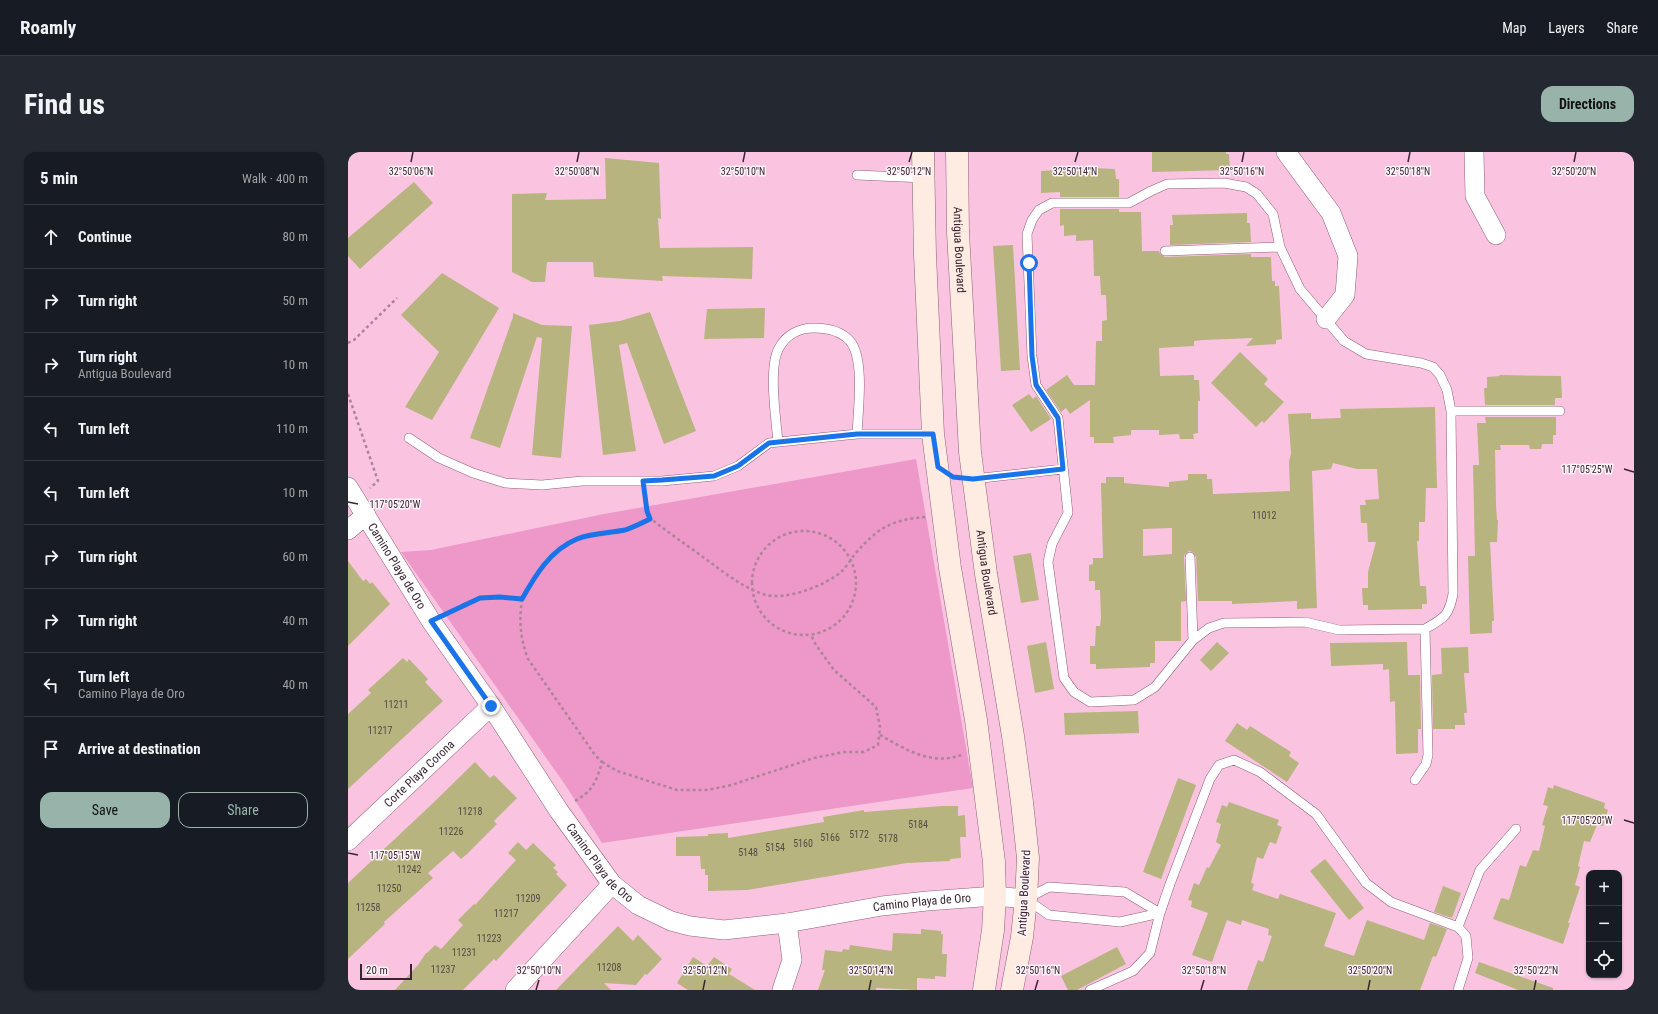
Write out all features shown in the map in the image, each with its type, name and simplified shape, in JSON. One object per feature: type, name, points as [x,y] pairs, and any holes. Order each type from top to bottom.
[{"type":"main road","points":[[923,152],[925,255],[933,434],[950,568],[976,720],[990,826],[995,896],[989,964],[984,990]]},
{"type":"main road","name":"Antigua Boulevard","points":[[957,152],[958,208],[970,452],[986,574],[1013,736],[1028,858],[1022,936],[1012,990]]},
{"type":"main road","points":[[924,178],[946,191],[958,208]]},
{"type":"main road","points":[[938,467],[953,477],[973,479]]},
{"type":"street","points":[[1286,152],[1331,213],[1348,256],[1345,296],[1326,320]]},
{"type":"street","points":[[1474,152],[1475,196],[1496,235]]},
{"type":"street","name":"Camino Playa de Oro","points":[[348,487],[431,621],[491,706],[559,811],[612,884],[638,905],[670,921],[690,926],[724,930],[787,923],[882,906],[995,896],[1026,899]]},
{"type":"street","points":[[348,530],[366,515]]},
{"type":"street","name":"Corte Playa Corona","points":[[348,840],[491,706]]},
{"type":"street","points":[[515,990],[612,884]]},
{"type":"street","points":[[782,990],[792,960],[787,923]]},
{"type":"lane","points":[[857,175],[924,178]]},
{"type":"lane","points":[[1224,183],[1246,187],[1257,194],[1273,214],[1280,247],[1300,289],[1326,320],[1344,341],[1366,354],[1421,363],[1433,367],[1440,375],[1447,390],[1451,411],[1453,594],[1451,606],[1443,619],[1425,629],[1339,630],[1305,622],[1224,623],[1209,628],[1193,640],[1155,687],[1134,700],[1090,702],[1074,692],[1064,678],[1048,562],[1052,544],[1068,513],[1058,418],[1036,385],[1032,356],[1027,234],[1032,220],[1039,210],[1052,204],[1129,203],[1167,184],[1224,183]]},
{"type":"lane","points":[[1165,251],[1280,247]]},
{"type":"lane","points":[[778,442],[773,376],[778,349],[788,336],[799,330],[813,328],[828,329],[842,334],[851,342],[857,357],[860,382],[857,434]]},
{"type":"lane","points":[[1451,411],[1560,411]]},
{"type":"lane","points":[[409,438],[439,458],[473,473],[505,483],[542,485],[582,481],[643,481],[714,476],[738,466],[769,443],[857,434],[933,434]]},
{"type":"lane","points":[[973,479],[1063,469]]},
{"type":"lane","points":[[1190,557],[1193,640]]},
{"type":"lane","points":[[1415,780],[1426,764],[1428,754],[1425,629]]},
{"type":"lane","points":[[1090,990],[1133,971],[1150,953],[1160,913],[1210,779],[1219,765],[1234,760],[1260,772],[1316,814],[1366,883],[1391,902],[1458,927],[1466,936],[1468,958],[1458,990]]},
{"type":"lane","points":[[1458,927],[1480,870],[1516,829]]},
{"type":"lane","points":[[1049,887],[1126,892],[1160,913],[1120,922],[1049,915],[1026,899],[1049,887]]},
{"type":"path","points":[[348,343],[354,340],[397,298]]},
{"type":"path","points":[[348,394],[378,481],[368,489]]},
{"type":"path","points":[[643,481],[647,511],[650,519],[741,585],[764,595],[774,596],[794,594],[826,582],[843,570],[867,540],[878,530],[894,522],[909,518],[928,516]]},
{"type":"path","points":[[650,519],[626,529],[577,539],[571,542],[560,549],[544,564],[522,599],[520,619],[522,642],[528,658],[595,755],[602,762],[617,771],[677,790],[706,790],[728,786],[814,758],[844,752],[864,752],[878,745],[880,727],[876,707],[834,670],[816,645],[811,635]]},
{"type":"path","points":[[802,531],[814,532],[826,536],[840,546],[850,560],[856,577],[855,593],[850,608],[840,621],[827,630],[811,635],[797,635],[784,632],[772,624],[762,614],[755,602],[752,589],[752,576],[755,564],[761,554],[774,541],[790,533],[802,531]]},
{"type":"path","points":[[431,621],[480,598],[500,597],[522,599]]},
{"type":"path","points":[[880,735],[927,758],[949,759],[967,753]]},
{"type":"path","points":[[559,811],[589,792],[597,779],[602,762]]},
{"type":"shaded area","points":[[916,459],[973,788],[602,843],[566,786],[401,552],[431,550],[604,514]]},
{"type":"building","points":[[1152,152],[1226,152],[1226,154],[1229,154],[1230,170],[1152,172]]},
{"type":"building","points":[[605,158],[659,163],[661,219],[658,218],[660,248],[753,247],[752,279],[662,276],[663,281],[594,277],[593,262],[547,262],[545,282],[532,282],[512,272],[512,194],[547,193],[545,200],[606,199]]},
{"type":"building","points":[[1093,168],[1115,169],[1116,179],[1119,179],[1119,197],[1060,197],[1060,192],[1041,193],[1041,171]]},
{"type":"building","points":[[414,182],[433,203],[360,269],[348,256],[348,238]]},
{"type":"building","points":[[1060,209],[1119,209],[1119,212],[1141,212],[1142,251],[1159,251],[1160,254],[1165,257],[1251,254],[1251,257],[1271,257],[1272,281],[1275,281],[1275,286],[1279,286],[1282,339],[1276,340],[1276,344],[1246,346],[1253,338],[1203,340],[1194,341],[1194,346],[1159,348],[1160,376],[1194,375],[1194,380],[1199,380],[1200,401],[1198,401],[1198,433],[1193,434],[1194,439],[1180,439],[1179,434],[1159,435],[1159,430],[1131,430],[1131,435],[1113,437],[1114,443],[1094,443],[1094,437],[1090,437],[1090,400],[1070,414],[1066,408],[1061,412],[1046,390],[1067,375],[1074,385],[1095,385],[1096,341],[1102,341],[1102,321],[1107,320],[1106,295],[1101,295],[1100,276],[1094,276],[1093,240],[1076,241],[1076,235],[1064,236],[1064,225],[1060,226]]},
{"type":"building","points":[[1247,213],[1247,223],[1250,223],[1251,242],[1170,245],[1170,225],[1173,225],[1172,215]]},
{"type":"building","points":[[1013,245],[1020,370],[1001,371],[993,246]]},
{"type":"building","points":[[442,273],[499,308],[432,420],[405,407],[439,352],[401,315]]},
{"type":"building","points":[[765,308],[764,338],[704,339],[707,309]]},
{"type":"building","points":[[650,312],[696,431],[664,444],[627,343],[619,345],[636,451],[603,455],[589,325],[620,321]]},
{"type":"building","points":[[513,313],[542,325],[572,326],[561,458],[532,455],[542,338],[537,337],[500,448],[470,438],[513,317]]},
{"type":"building","points":[[1240,352],[1268,379],[1264,384],[1284,402],[1264,423],[1262,421],[1256,427],[1211,383]]},
{"type":"building","points":[[1499,375],[1561,376],[1562,398],[1555,398],[1555,405],[1485,405],[1484,388],[1487,388],[1487,377],[1500,376]]},
{"type":"building","points":[[1029,394],[1033,399],[1036,396],[1051,419],[1031,432],[1012,405]]},
{"type":"building","points":[[1435,407],[1437,488],[1426,488],[1425,522],[1419,522],[1419,541],[1417,541],[1420,586],[1426,586],[1427,604],[1422,604],[1422,609],[1368,610],[1368,605],[1363,605],[1362,588],[1368,588],[1368,572],[1376,542],[1368,542],[1367,523],[1361,523],[1360,505],[1366,505],[1365,500],[1379,499],[1377,469],[1357,469],[1333,463],[1331,469],[1312,471],[1317,608],[1297,609],[1297,601],[1232,604],[1232,601],[1198,601],[1196,557],[1193,552],[1189,551],[1184,557],[1186,601],[1181,602],[1181,641],[1155,641],[1155,663],[1150,663],[1150,667],[1096,669],[1096,664],[1090,664],[1090,646],[1095,646],[1096,626],[1100,626],[1101,618],[1100,590],[1095,590],[1095,581],[1089,581],[1089,565],[1093,564],[1093,558],[1103,558],[1101,483],[1106,483],[1106,477],[1124,477],[1124,483],[1169,487],[1169,482],[1188,480],[1188,474],[1207,474],[1207,479],[1212,479],[1213,494],[1290,491],[1289,462],[1291,453],[1288,414],[1311,413],[1311,419],[1341,418],[1340,409]],"holes":[[[1172,528],[1172,554],[1143,556],[1143,529]]]},
{"type":"building","points":[[1485,417],[1556,417],[1556,435],[1553,435],[1553,444],[1542,444],[1541,449],[1530,449],[1529,445],[1500,445],[1501,450],[1495,450],[1496,504],[1498,520],[1497,542],[1490,542],[1494,621],[1492,621],[1492,633],[1470,634],[1468,556],[1475,556],[1473,465],[1479,465],[1477,423],[1486,423]]},
{"type":"building","points":[[1031,553],[1039,600],[1021,603],[1013,556]]},
{"type":"building","points":[[348,561],[363,581],[366,579],[370,584],[372,582],[390,604],[348,646]]},
{"type":"building","points":[[1046,642],[1054,689],[1035,693],[1027,646]]},
{"type":"building","points":[[1217,642],[1229,653],[1211,671],[1200,660]]},
{"type":"building","points":[[1407,642],[1408,675],[1420,675],[1421,729],[1418,729],[1418,753],[1396,754],[1395,701],[1390,702],[1389,669],[1383,670],[1383,664],[1331,666],[1330,643]]},
{"type":"building","points":[[1468,647],[1469,673],[1464,673],[1467,713],[1464,713],[1465,725],[1455,725],[1455,729],[1433,729],[1432,675],[1442,674],[1441,648]]},
{"type":"building","points":[[403,658],[407,662],[409,659],[428,679],[425,682],[443,701],[348,789],[348,714],[371,693],[368,690]]},
{"type":"building","points":[[1138,711],[1139,733],[1065,735],[1064,713]]},
{"type":"building","points":[[1237,723],[1247,730],[1250,726],[1291,752],[1289,756],[1299,763],[1287,782],[1225,741]]},
{"type":"building","points":[[475,762],[490,778],[494,775],[517,798],[494,821],[497,824],[466,855],[461,859],[453,851],[428,873],[433,878],[384,922],[385,924],[348,959],[348,883]]},
{"type":"building","points":[[1178,778],[1196,785],[1161,879],[1143,872]]},
{"type":"building","points":[[1554,785],[1605,803],[1604,808],[1608,810],[1603,826],[1597,825],[1590,842],[1584,841],[1578,866],[1580,867],[1575,885],[1580,887],[1568,923],[1570,923],[1563,944],[1493,919],[1501,898],[1509,900],[1520,865],[1526,867],[1533,850],[1539,851],[1545,826],[1542,825],[1548,806],[1543,805],[1548,787],[1553,789]]},
{"type":"building","points":[[1229,802],[1279,820],[1277,825],[1282,827],[1276,844],[1270,842],[1263,859],[1257,857],[1251,883],[1254,884],[1252,890],[1278,899],[1280,894],[1336,913],[1324,946],[1354,956],[1367,920],[1424,940],[1430,923],[1447,929],[1436,957],[1433,956],[1420,990],[1247,990],[1258,960],[1263,962],[1272,936],[1268,935],[1269,929],[1242,920],[1241,925],[1227,920],[1212,962],[1192,955],[1208,913],[1191,907],[1192,901],[1188,900],[1194,883],[1199,885],[1207,867],[1209,868],[1221,845],[1216,842],[1221,824],[1216,822],[1222,805],[1227,807]]},
{"type":"building","points":[[958,806],[958,816],[965,815],[966,837],[960,837],[961,858],[950,859],[950,861],[907,863],[747,890],[708,891],[708,875],[705,875],[705,869],[701,869],[700,856],[676,856],[676,837],[708,836],[708,834],[728,833],[728,838],[824,822],[823,817],[864,810],[864,812]]},
{"type":"building","points":[[518,842],[526,850],[533,843],[556,865],[553,868],[558,872],[556,874],[567,885],[496,961],[494,959],[463,990],[395,990],[418,965],[426,953],[435,945],[441,949],[463,925],[458,920],[474,904],[475,905],[516,860],[508,853]]},
{"type":"building","points":[[1325,859],[1364,908],[1349,920],[1310,871]]},
{"type":"building","points":[[1443,886],[1461,893],[1452,918],[1434,912]]},
{"type":"building","points":[[618,926],[633,941],[638,935],[662,959],[647,975],[645,974],[636,985],[604,983],[611,990],[556,990]]},
{"type":"building","points":[[921,929],[941,931],[941,934],[943,934],[942,954],[947,954],[946,977],[935,976],[935,979],[917,978],[917,990],[876,988],[876,990],[818,990],[825,970],[822,970],[825,950],[842,952],[843,949],[849,950],[850,945],[892,951],[893,933],[921,934]]},
{"type":"building","points":[[1117,947],[1126,964],[1077,990],[1068,990],[1061,976]]},
{"type":"building","points":[[693,957],[707,966],[714,957],[732,969],[729,974],[755,990],[688,990],[677,983]]},
{"type":"building","points":[[1479,962],[1553,988],[1553,990],[1518,990],[1475,973]]},
{"type":"route","points":[[491,706],[431,621],[464,604],[480,598],[500,597],[522,599],[544,564],[560,549],[577,539],[626,529],[650,519],[647,511],[643,481],[714,476],[738,466],[769,443],[857,434],[933,434],[938,467],[953,477],[973,479],[1063,469],[1058,418],[1036,385],[1032,356],[1029,263]]}]
